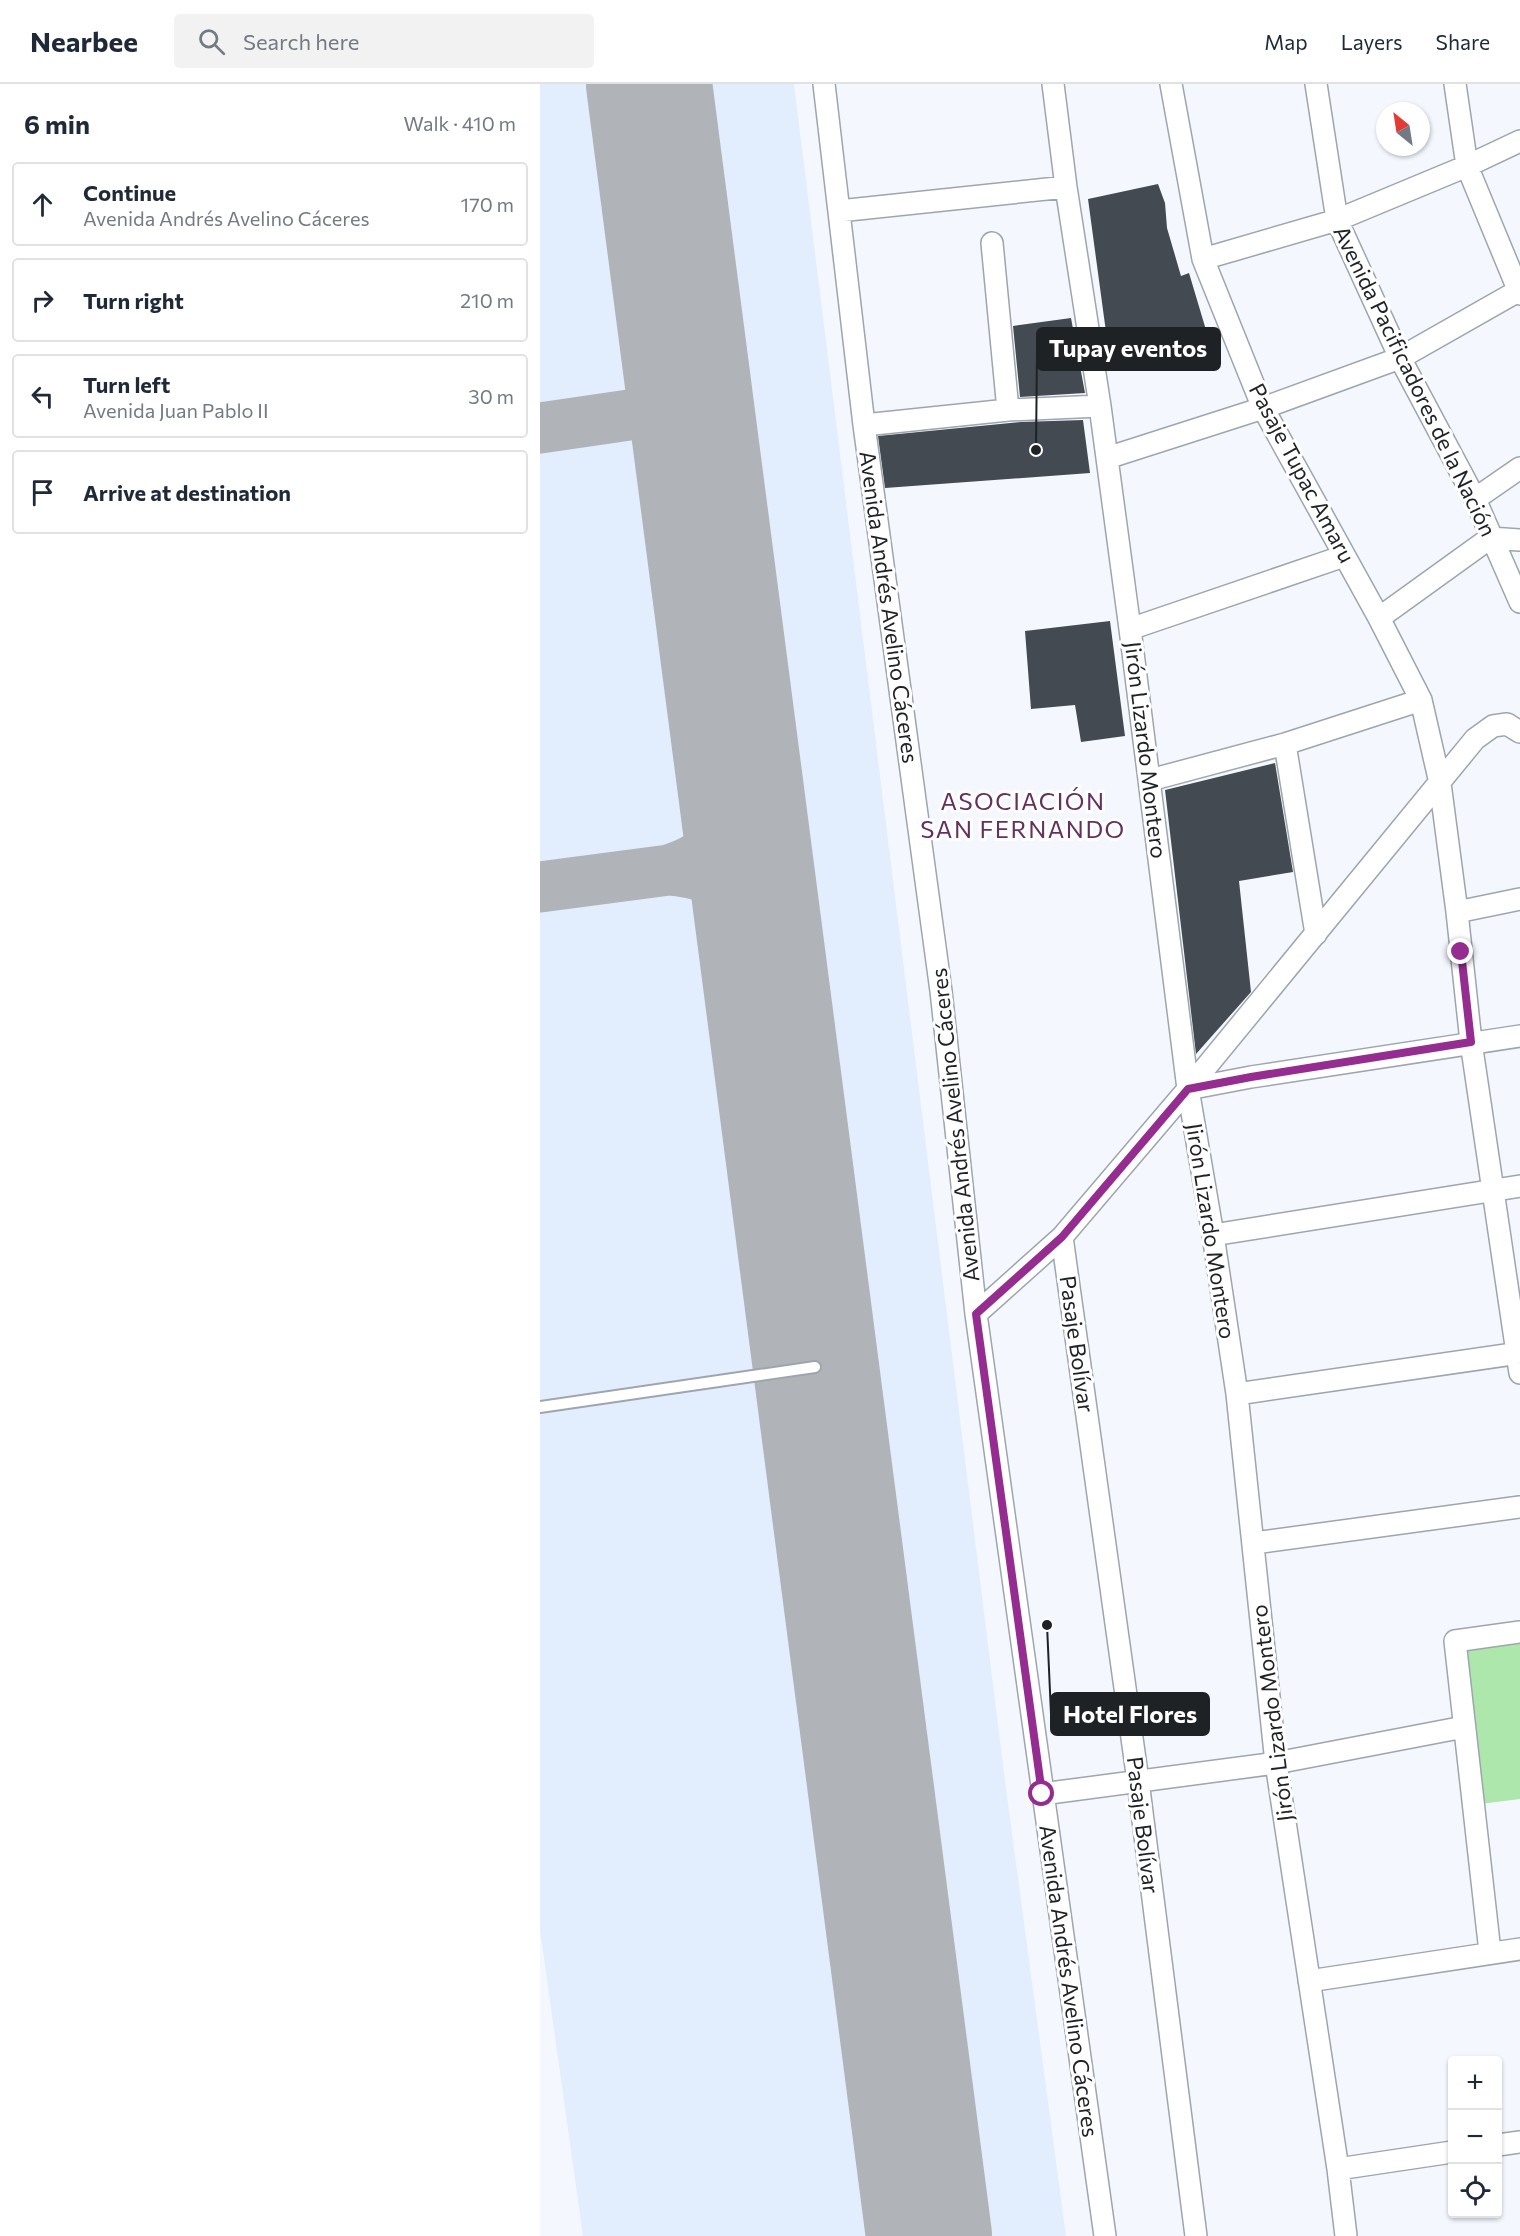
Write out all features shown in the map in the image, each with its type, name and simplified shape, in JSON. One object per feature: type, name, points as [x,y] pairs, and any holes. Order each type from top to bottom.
[{"type":"street","name":"Avenida Andrés Avelino Cáceres","points":[[824,84],[864,425],[941,992],[976,1314],[1106,2236]]},
{"type":"street","name":"Jirón Lizardo Montero","points":[[1053,84],[1066,187],[1107,458],[1188,1089],[1237,1394],[1276,1763],[1338,2169],[1346,2236]]},
{"type":"street","name":"Pasaje Tupac Amaru","points":[[1171,84],[1203,259],[1263,408],[1379,618],[1421,700],[1440,783],[1471,1042],[1519,1360]]},
{"type":"street","name":"Avenida Pacificadores de la Nación","points":[[1316,84],[1337,220],[1400,358],[1475,499],[1490,538],[1520,602]]},
{"type":"street","points":[[1107,458],[1263,408],[1400,358],[1519,292],[1467,166],[1455,84]]},
{"type":"street","points":[[1203,259],[1337,220],[1467,166],[1520,141]]},
{"type":"street","points":[[839,211],[1066,187]]},
{"type":"street","points":[[992,243],[1008,410]]},
{"type":"street","points":[[864,425],[1008,410],[1100,406]]},
{"type":"street","points":[[1475,499],[1520,468]]},
{"type":"street","points":[[1379,618],[1490,538],[1520,540]]},
{"type":"street","points":[[1130,630],[1344,556]]},
{"type":"street","points":[[1150,780],[1285,744],[1421,700]]},
{"type":"street","points":[[976,1314],[1062,1237],[1317,934],[1475,739],[1493,726],[1507,724],[1520,732]]},
{"type":"street","points":[[1285,744],[1317,934]]},
{"type":"street","points":[[1457,912],[1520,899]]},
{"type":"street","points":[[1188,1089],[1251,1077],[1520,1036]]},
{"type":"street","points":[[1213,1235],[1520,1186]]},
{"type":"street","name":"Pasaje Bolívar","points":[[1062,1237],[1138,1781],[1196,2236]]},
{"type":"street","points":[[1237,1394],[1519,1360]]},
{"type":"street","points":[[1254,1543],[1520,1507]]},
{"type":"street","points":[[1490,1952],[1455,1641],[1520,1632]]},
{"type":"street","points":[[1042,1794],[1276,1763],[1464,1727]]},
{"type":"street","points":[[1309,1981],[1520,1948]]},
{"type":"street","points":[[1502,2144],[1520,2142]]},
{"type":"street","points":[[1338,2169],[1448,2153]]},
{"type":"lane","points":[[540,1407],[815,1367]]},
{"type":"shaded area","points":[[540,84],[794,84],[1005,1781],[1066,2236],[583,2236],[540,1930]]},
{"type":"green space","points":[[1520,1641],[1520,1799],[1480,1804],[1462,1648]]},
{"type":"building","points":[[1158,184],[1165,203],[1167,228],[1181,276],[1189,273],[1209,340],[1111,369],[1088,199]]},
{"type":"building","points":[[1071,318],[1085,393],[1020,397],[1013,326]]},
{"type":"building","points":[[1083,420],[1090,473],[885,488],[878,436],[1021,422]]},
{"type":"building","points":[[1110,621],[1125,736],[1081,742],[1075,705],[1031,709],[1025,631]]},
{"type":"building","points":[[1275,763],[1293,872],[1239,881],[1251,992],[1196,1054],[1165,790]]},
{"type":"taxiway","points":[[540,428],[691,406]]},
{"type":"taxiway","points":[[669,870],[687,863],[711,848],[725,827],[740,782]]},
{"type":"taxiway","points":[[540,887],[669,870],[686,872],[713,880],[733,895],[759,931]]},
{"type":"runway","points":[[649,84],[929,2236]]},
{"type":"place","name":"Tupay eventos","points":[[1036,450]]},
{"type":"place","name":"Hotel Flores","points":[[1047,1625]]},
{"type":"district","name":"ASOCIACIÓN SAN FERNANDO","points":[[1023,816]]},
{"type":"route","points":[[1042,1794],[976,1314],[1062,1237],[1188,1089],[1471,1042],[1461,952]]}]
